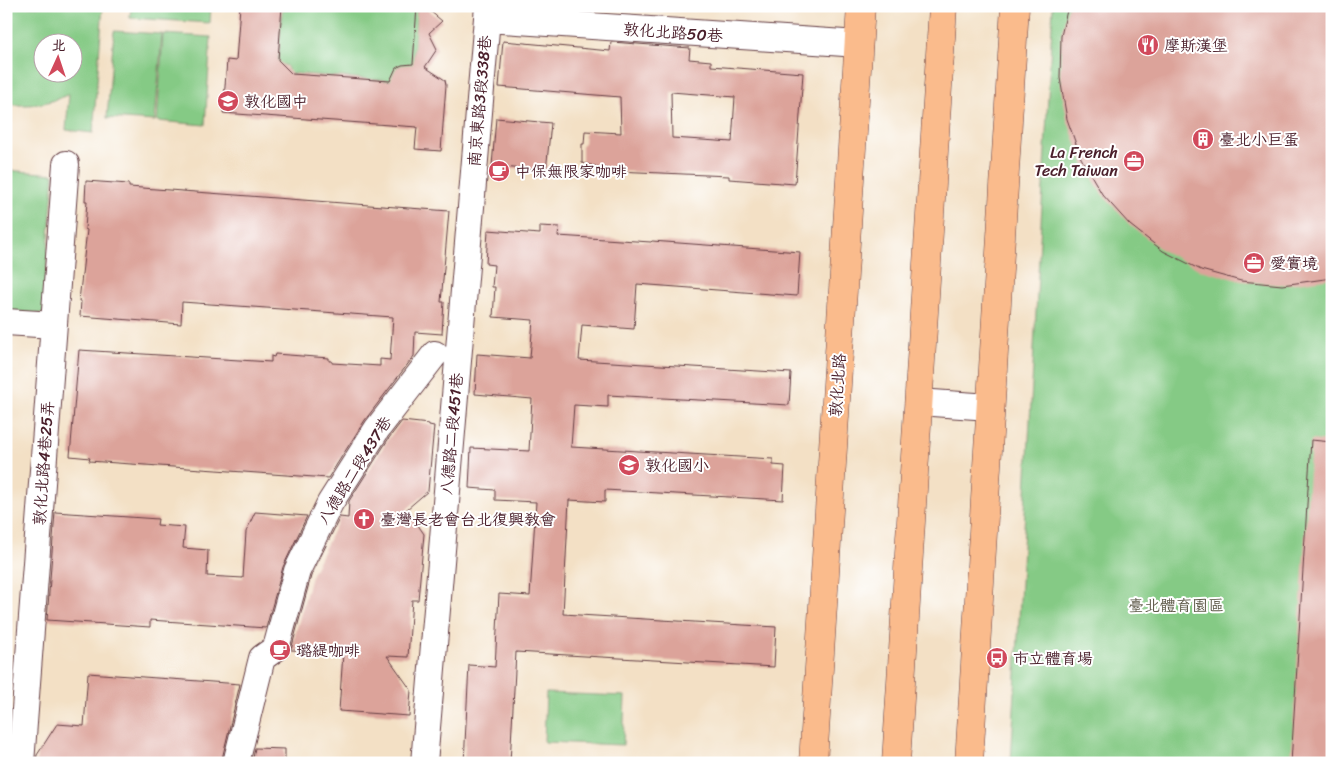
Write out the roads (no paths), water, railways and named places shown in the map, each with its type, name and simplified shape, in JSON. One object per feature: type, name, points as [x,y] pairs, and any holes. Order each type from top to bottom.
[{"type":"main road","name":"敦化北路","points":[[813,763],[861,6]]},
{"type":"main road","points":[[896,763],[943,6]]},
{"type":"main road","points":[[970,763],[1015,6]]},
{"type":"street","name":"敦化北路50巷","points":[[487,13],[858,44]]},
{"type":"street","name":"南京東路3段338巷","points":[[471,195],[487,13]]},
{"type":"street","name":"敦化北路4巷25弄","points":[[21,763],[66,164]]},
{"type":"street","name":"八德路二段451巷","points":[[424,763],[471,195]]},
{"type":"street","points":[[6,322],[54,325]]},
{"type":"street","name":"八德路二段437巷","points":[[236,763],[262,658],[276,648],[297,571],[330,504],[377,430],[435,354]]},
{"type":"street","points":[[918,402],[990,407]]},
{"type":"place","name":"摩斯漢堡","points":[[1148,45]]},
{"type":"place","name":"敦化國中","points":[[228,101]]},
{"type":"place","name":"臺北小巨蛋","points":[[1203,139]]},
{"type":"place","name":"La French Tech Taiwan","points":[[1134,161]]},
{"type":"place","name":"中保無限家咖啡","points":[[499,171]]},
{"type":"place","name":"愛實境","points":[[1254,263]]},
{"type":"place","name":"敦化國小","points":[[629,465]]},
{"type":"place","name":"臺灣長老會台北復興教會","points":[[364,519]]},
{"type":"place","name":"璐緹咖啡","points":[[280,650]]},
{"type":"place","name":"市立體育場","points":[[997,658]]},
{"type":"park label","name":"臺北體育園區","points":[[1176,605]]}]
